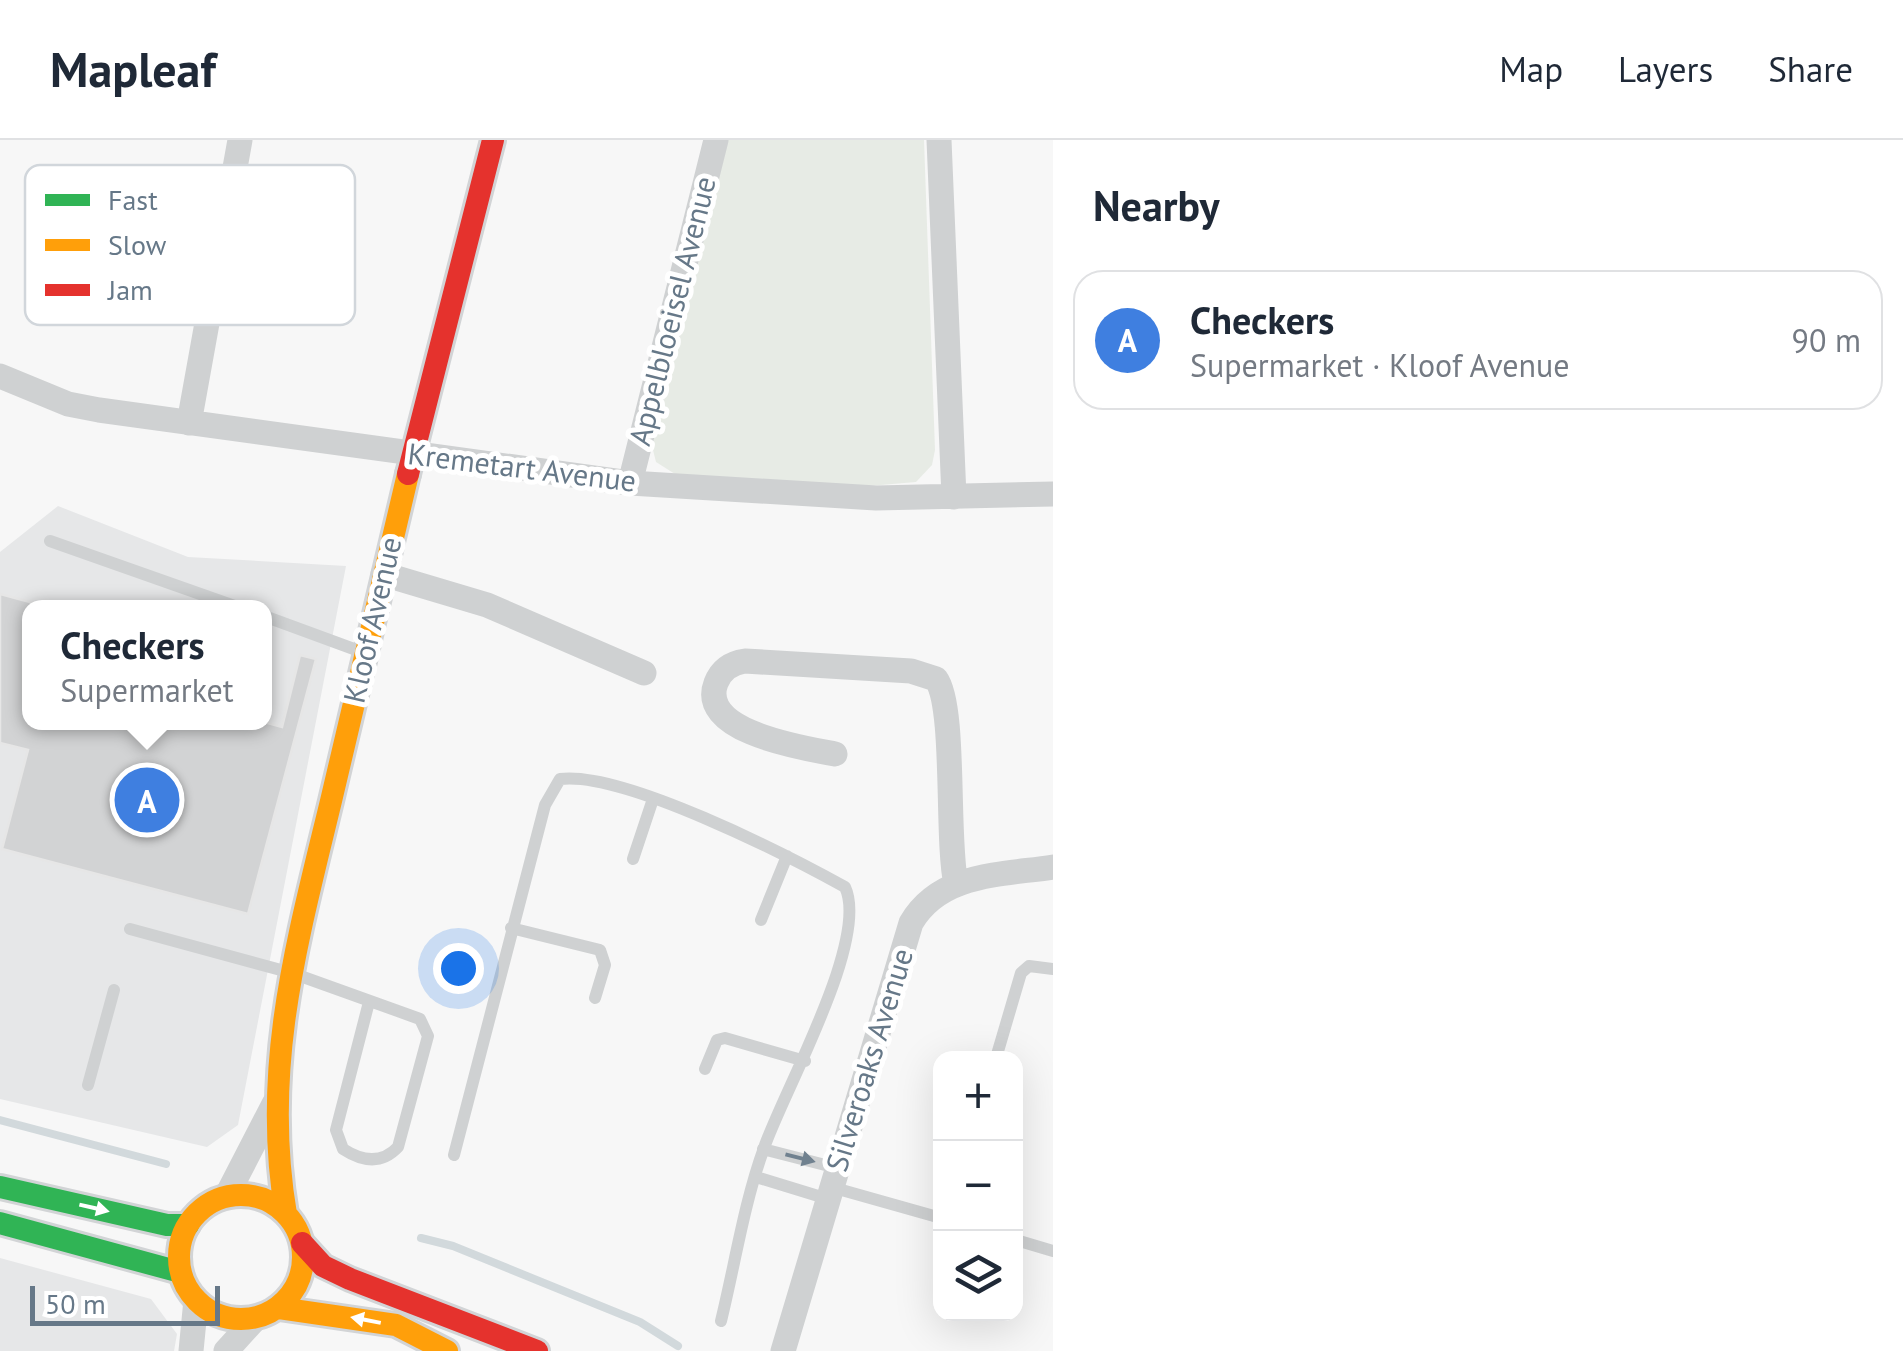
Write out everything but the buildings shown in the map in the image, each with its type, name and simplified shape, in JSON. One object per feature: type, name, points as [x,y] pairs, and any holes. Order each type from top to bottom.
[{"type":"street","points":[[235,165],[240,140]]},
{"type":"street","name":"Kloof Avenue","points":[[286,1214],[274,1162],[274,1104],[292,973],[383,574],[493,140]]},
{"type":"street","name":"Appelbloeisel Avenue","points":[[630,483],[716,140]]},
{"type":"street","points":[[939,140],[954,498]]},
{"type":"street","points":[[188,423],[206,325]]},
{"type":"street","name":"Kremetart Avenue","points":[[0,376],[68,404],[630,483],[876,498],[1053,494]]},
{"type":"street","points":[[383,574],[488,605],[644,673]]},
{"type":"street","points":[[835,754],[768,738],[725,720],[714,704],[717,680],[724,670],[745,661],[911,670],[936,679],[945,704],[948,837],[956,884]]},
{"type":"street","name":"Silveroaks Avenue","points":[[782,1351],[911,924],[931,896],[956,884],[1053,867]]},
{"type":"street","name":"Kloof Avenue","points":[[226,1197],[274,1104]]},
{"type":"street","points":[[0,1187],[167,1224],[188,1225]]},
{"type":"street","points":[[447,1351],[396,1325],[267,1313],[224,1317],[196,1300],[180,1272],[181,1240],[188,1225],[211,1202],[226,1197],[259,1198],[286,1214],[302,1243],[323,1266],[537,1351]]},
{"type":"street","points":[[0,1224],[180,1272]]},
{"type":"street","points":[[226,1351],[301,1275],[302,1243]]},
{"type":"street","points":[[191,1351],[196,1300]]},
{"type":"lane","points":[[50,541],[217,600]]},
{"type":"lane","points":[[272,619],[365,653]]},
{"type":"lane","points":[[454,1155],[511,928],[552,786],[560,779],[597,779],[653,799],[788,856],[845,887],[852,918],[805,1060],[763,1149],[721,1320]]},
{"type":"lane","points":[[632,859],[653,799]]},
{"type":"lane","points":[[761,920],[788,856]]},
{"type":"lane","points":[[511,928],[600,950],[606,965],[596,998]]},
{"type":"lane","points":[[130,929],[292,973],[420,1018],[428,1036],[398,1147],[388,1158],[376,1160],[344,1149],[336,1130],[370,1002]]},
{"type":"lane","points":[[998,1051],[1020,973],[1029,966],[1053,969]]},
{"type":"lane","points":[[88,1085],[114,990]]},
{"type":"lane","points":[[705,1069],[717,1040],[725,1038],[805,1060]]},
{"type":"lane","points":[[763,1149],[832,1185],[933,1216]]},
{"type":"lane","points":[[756,1177],[832,1185]]},
{"type":"lane","points":[[1023,1242],[1053,1251]]},
{"type":"shaded area","points":[[726,140],[924,140],[935,450],[932,465],[916,482],[869,486],[675,474],[656,462],[651,442]]},
{"type":"shaded area","points":[[58,506],[188,557],[346,566],[238,1125],[207,1147],[0,1099],[0,552]]},
{"type":"shaded area","points":[[0,1258],[151,1299],[177,1334],[174,1351],[0,1351]]},
{"type":"waterway","points":[[0,1120],[166,1164]]},
{"type":"waterway","points":[[421,1238],[453,1246],[640,1322],[678,1346]]},
{"type":"traffic: fast","points":[[0,1187],[167,1225],[188,1225]]},
{"type":"traffic: fast","points":[[0,1223],[180,1272]]},
{"type":"traffic: slow","points":[[286,1214],[278,1108],[286,1006],[306,904],[408,474]]},
{"type":"traffic: slow","points":[[241,1195],[265,1200],[285,1213],[298,1233],[303,1257],[298,1281],[285,1301],[265,1314],[241,1319],[217,1314],[197,1301],[184,1281],[179,1257],[184,1233],[197,1213],[217,1200],[241,1195]]},
{"type":"traffic: slow","points":[[279,1308],[396,1325],[447,1351]]},
{"type":"traffic: jam","points":[[408,474],[493,140]]},
{"type":"traffic: jam","points":[[302,1243],[323,1266],[350,1279],[537,1351]]},
{"type":"place","name":"Checkers","points":[[147,800]]}]
